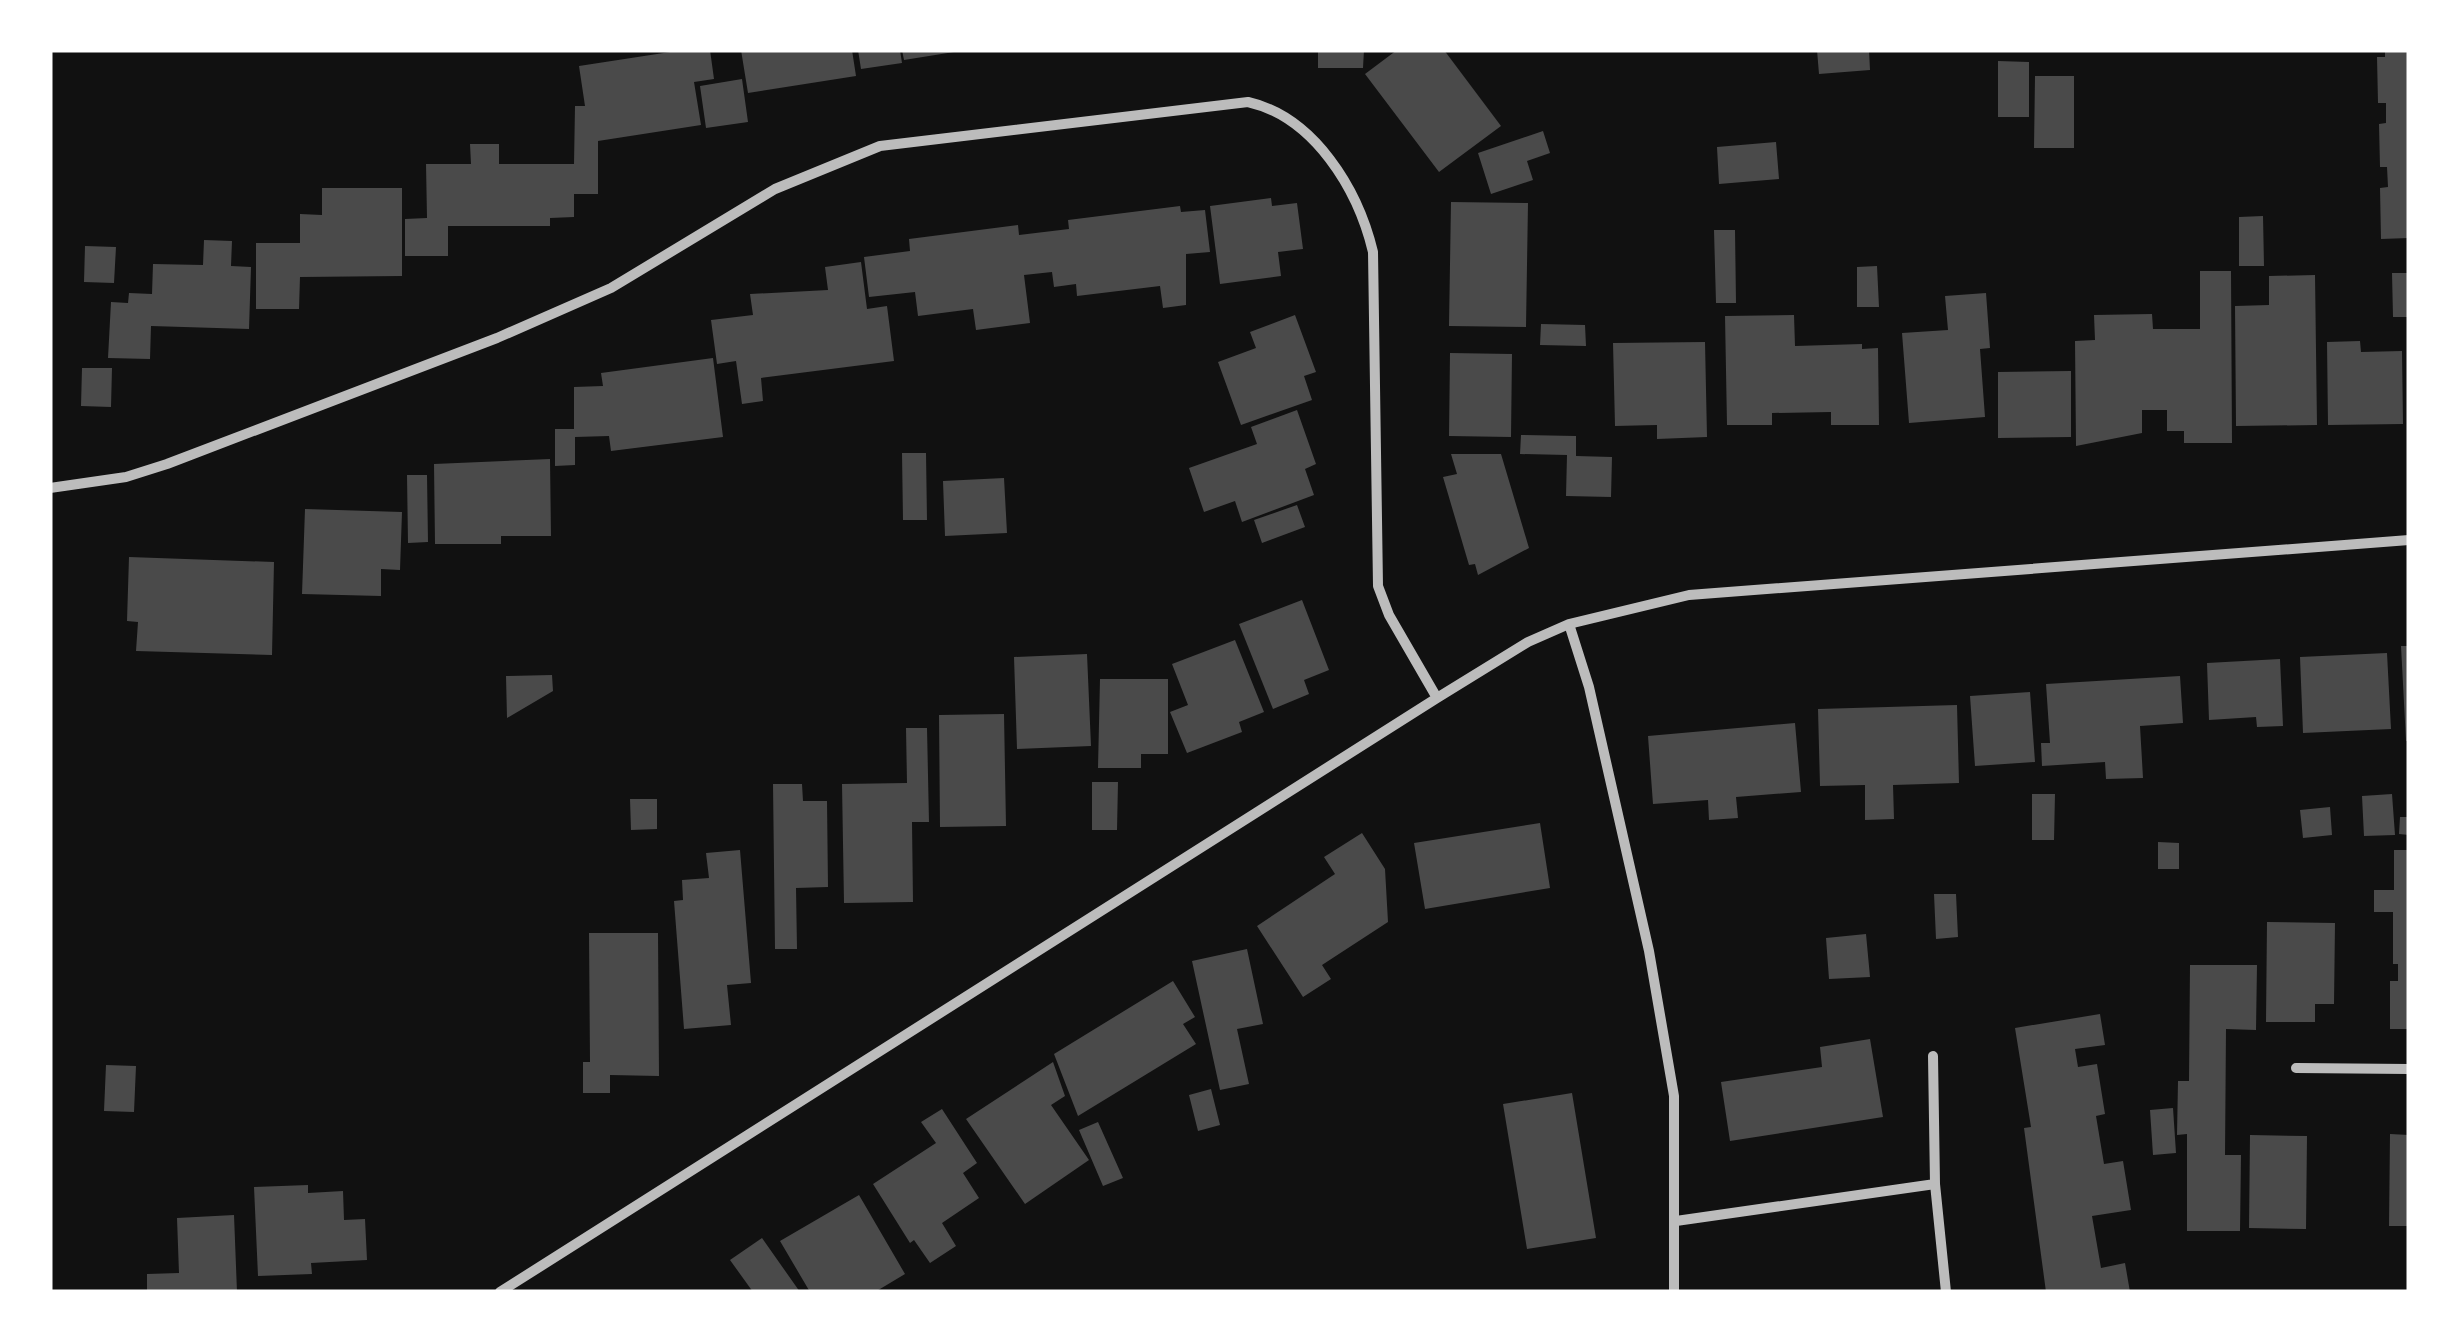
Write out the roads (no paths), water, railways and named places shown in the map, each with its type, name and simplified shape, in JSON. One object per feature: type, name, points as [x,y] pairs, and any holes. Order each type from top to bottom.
[{"type":"street","points":[[50,488],[126,477],[167,464],[497,338],[611,288],[775,189],[880,146],[1248,102],[1296,120],[1364,216],[1374,252],[1378,586],[1404,645],[1436,698]]},
{"type":"street","points":[[500,1292],[1436,698],[1528,642],[1569,624],[1689,595],[2409,540]]},
{"type":"street","points":[[1569,624],[1589,687],[1652,969],[1674,1096],[1674,1292]]},
{"type":"street","points":[[1933,1056],[1935,1184],[1946,1292]]},
{"type":"street","points":[[2296,1068],[2409,1069]]},
{"type":"street","points":[[1676,1221],[1935,1184]]}]
